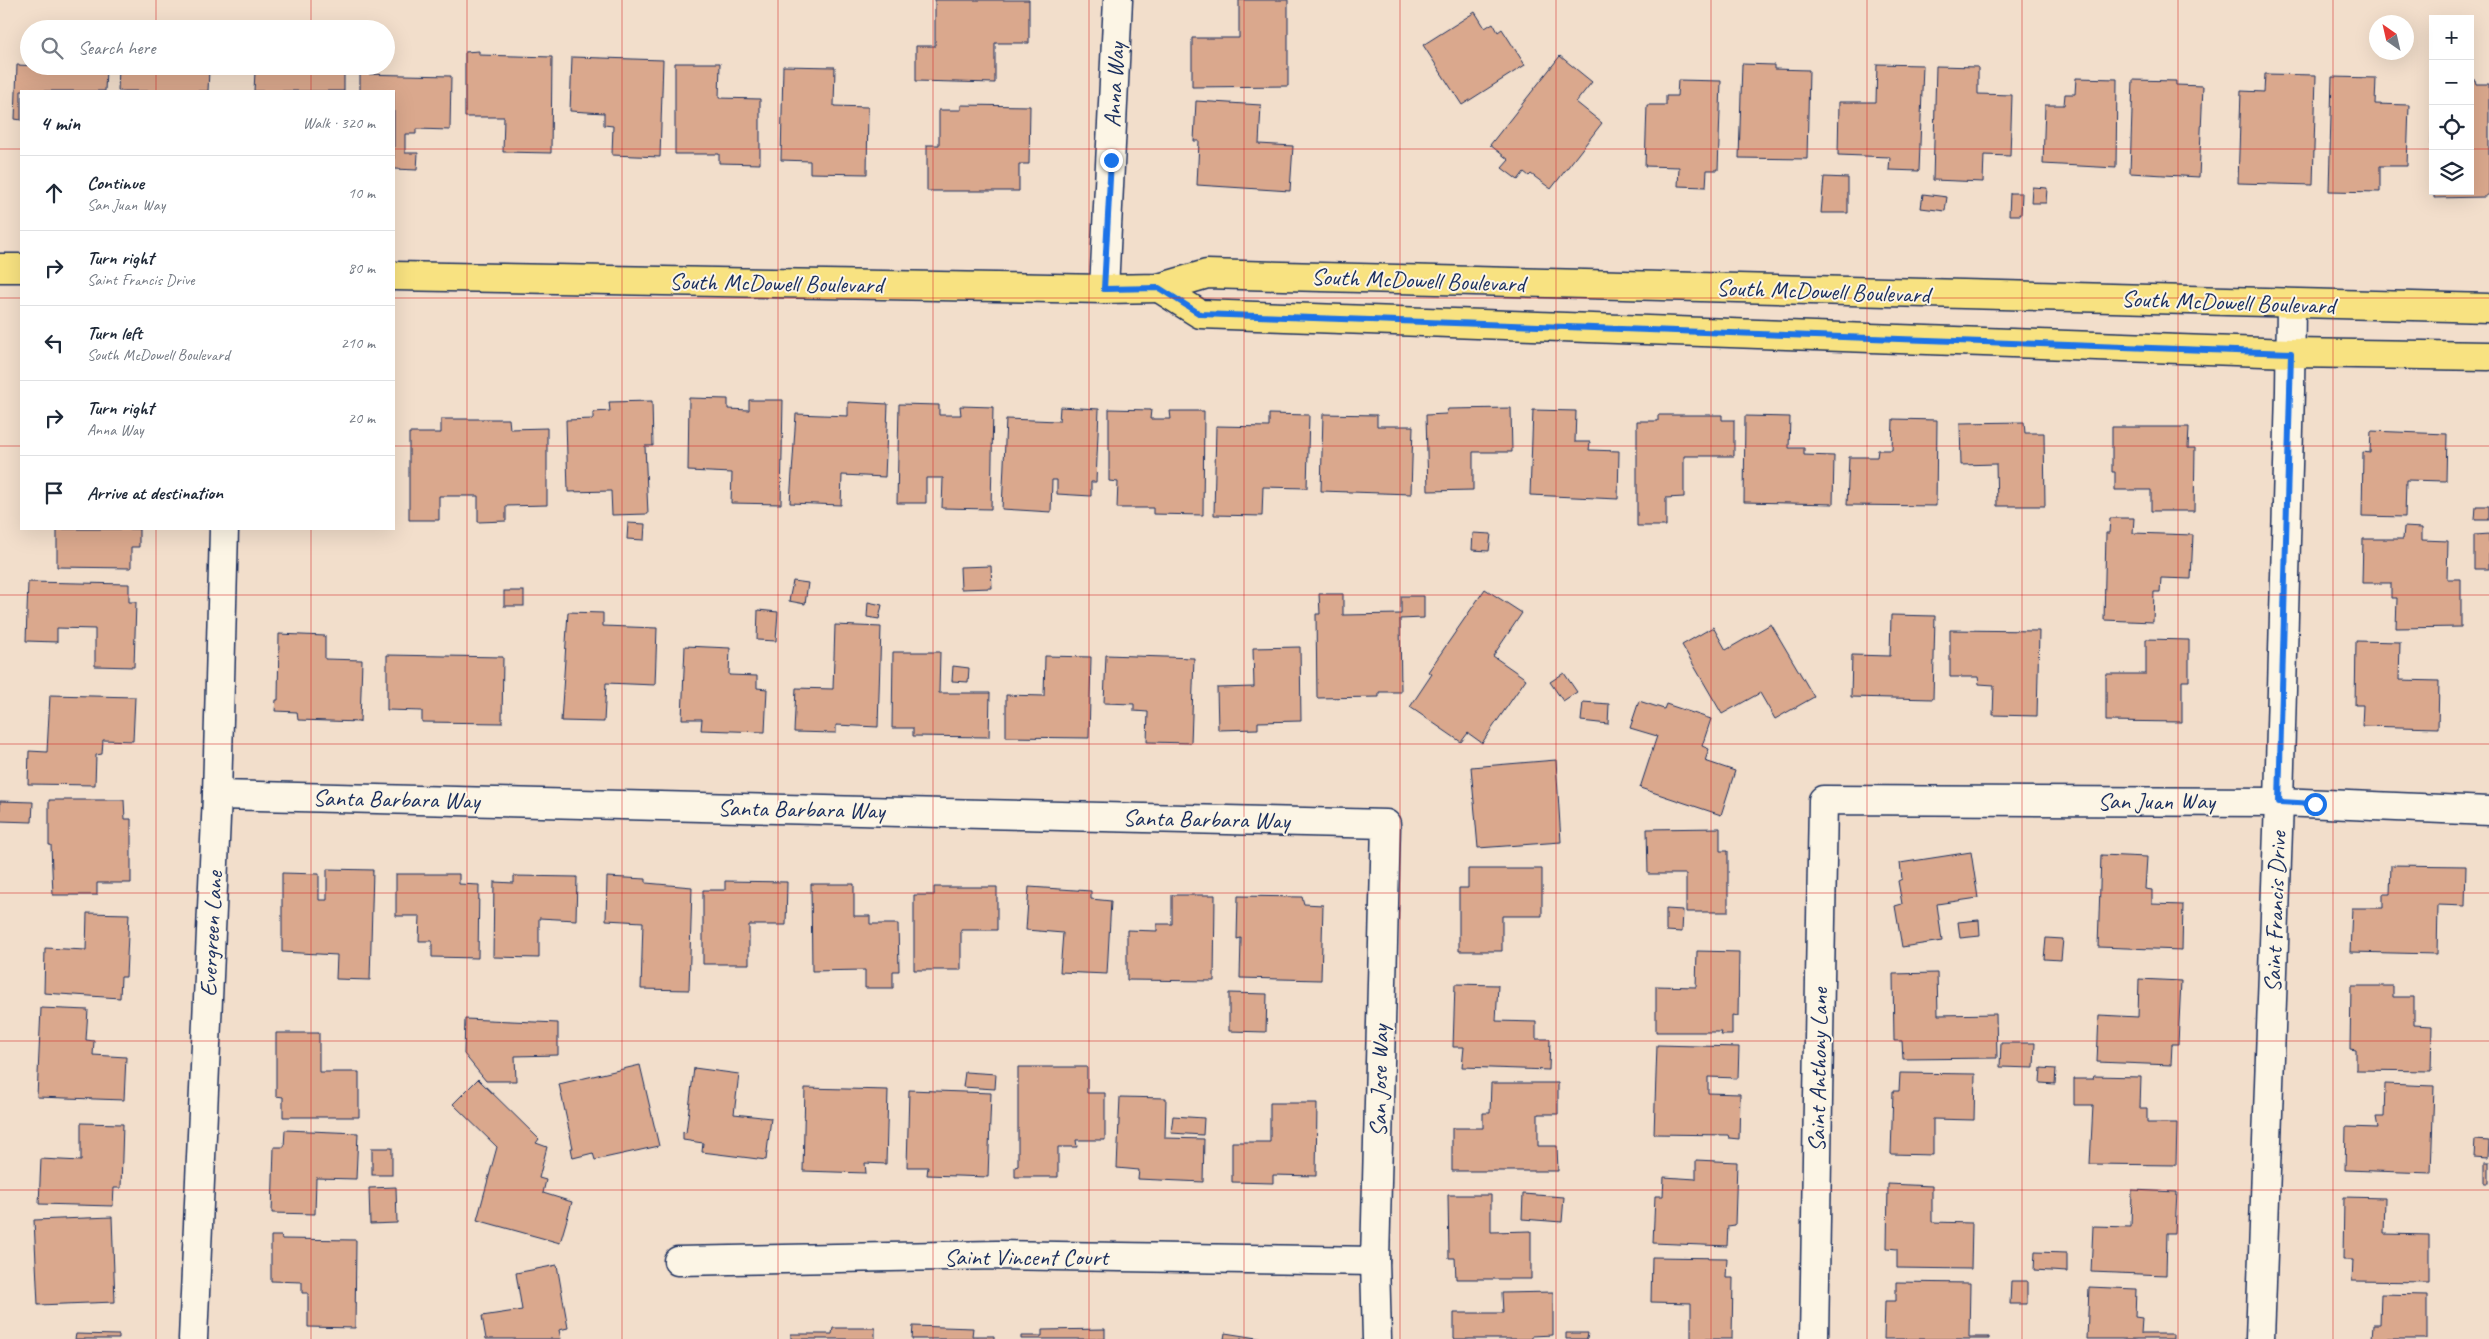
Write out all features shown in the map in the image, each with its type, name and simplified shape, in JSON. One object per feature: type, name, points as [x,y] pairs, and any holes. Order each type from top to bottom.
[{"type":"main road","points":[[0,268],[20,268]]},
{"type":"main road","name":"South McDowell Boulevard","points":[[395,276],[1104,289],[1159,288],[1207,274],[2489,308]]},
{"type":"main road","name":"South McDowell Boulevard","points":[[1159,288],[1200,314],[2291,353],[2489,356]]},
{"type":"street","name":"Anna Way","points":[[1104,289],[1118,0]]},
{"type":"street","name":"Saint Francis Drive","points":[[2260,1339],[2279,802],[2291,304]]},
{"type":"street","name":"Evergreen Lane","points":[[193,1339],[217,795],[224,530]]},
{"type":"street","name":"Santa Barbara Way","points":[[217,795],[1386,824]]},
{"type":"street","name":"San Juan Way","points":[[1823,800],[2279,802],[2489,811]]},
{"type":"street","name":"Saint Anthony Lane","points":[[1814,1339],[1823,800]]},
{"type":"street","name":"San Jose Way","points":[[1377,1339],[1375,1261],[1386,824]]},
{"type":"street","name":"Saint Vincent Court","points":[[678,1261],[997,1255],[1375,1261]]},
{"type":"building","points":[[935,0],[1029,0],[1029,43],[995,43],[995,83],[916,81],[916,46],[935,46]]},
{"type":"building","points":[[1239,0],[1288,0],[1288,86],[1192,87],[1192,38],[1239,38]]},
{"type":"building","points":[[1475,12],[1485,28],[1493,23],[1498,32],[1502,29],[1525,65],[1462,105],[1423,45]]},
{"type":"building","points":[[479,51],[479,55],[552,57],[551,153],[503,152],[504,117],[465,117],[465,52]]},
{"type":"building","points":[[1560,56],[1592,82],[1576,102],[1602,123],[1551,189],[1531,174],[1529,176],[1524,172],[1518,180],[1502,168],[1509,160],[1490,145]]},
{"type":"building","points":[[572,57],[663,60],[660,157],[612,155],[613,126],[604,125],[604,113],[570,111]]},
{"type":"building","points":[[675,63],[720,63],[719,98],[760,99],[760,164],[719,163],[719,154],[675,154]]},
{"type":"building","points":[[1742,64],[1774,65],[1774,69],[1809,70],[1807,159],[1739,158]]},
{"type":"building","points":[[1877,64],[1923,65],[1919,171],[1889,170],[1890,157],[1838,155],[1839,102],[1876,102]]},
{"type":"building","points":[[17,65],[20,65],[20,75],[106,75],[105,90],[20,90],[20,120],[15,119]]},
{"type":"building","points":[[783,66],[835,67],[834,106],[868,107],[867,174],[810,173],[810,161],[781,160]]},
{"type":"building","points":[[1936,66],[1978,67],[1978,94],[2012,95],[2010,156],[1984,155],[1983,182],[1933,180]]},
{"type":"building","points":[[2265,74],[2316,75],[2313,185],[2238,183],[2241,91],[2264,92]]},
{"type":"building","points":[[119,75],[209,75],[208,90],[118,90]]},
{"type":"building","points":[[255,75],[344,75],[344,90],[254,90]]},
{"type":"building","points":[[360,75],[451,76],[450,130],[416,129],[416,134],[405,134],[405,153],[418,153],[417,170],[395,169],[395,90],[360,90]]},
{"type":"building","points":[[2332,77],[2376,78],[2375,104],[2409,105],[2407,166],[2380,166],[2380,192],[2329,191]]},
{"type":"building","points":[[2076,78],[2117,79],[2116,168],[2043,164],[2045,105],[2064,105],[2065,94],[2075,94]]},
{"type":"building","points":[[1678,80],[1721,81],[1718,170],[1707,170],[1706,187],[1678,186],[1679,167],[1645,166],[1647,105],[1666,105],[1666,96],[1677,96]]},
{"type":"building","points":[[2133,80],[2176,81],[2176,85],[2203,86],[2199,177],[2130,173]]},
{"type":"building","points":[[2474,80],[2476,84],[2489,84],[2489,194],[2485,197],[2434,198],[2434,195],[2474,195]]},
{"type":"building","points":[[1196,101],[1261,105],[1259,144],[1293,146],[1290,191],[1197,185],[1199,141],[1194,141]]},
{"type":"building","points":[[961,105],[1030,106],[1029,164],[1019,164],[1019,191],[927,191],[927,145],[939,145],[939,110],[961,110]]},
{"type":"building","points":[[1824,177],[1848,178],[1848,213],[1821,213]]},
{"type":"building","points":[[2032,187],[2047,188],[2046,203],[2031,203]]},
{"type":"building","points":[[2010,193],[2022,193],[2021,215],[2009,215]]},
{"type":"building","points":[[1923,194],[1947,197],[1945,211],[1921,208]]},
{"type":"building","points":[[689,398],[728,399],[728,409],[749,410],[749,400],[783,400],[781,504],[731,503],[732,473],[688,471]]},
{"type":"building","points":[[652,401],[653,446],[645,446],[648,514],[612,515],[611,491],[568,492],[566,420],[593,419],[593,412],[610,411],[609,402]]},
{"type":"building","points":[[848,402],[888,404],[885,477],[842,475],[841,505],[790,503],[796,414],[848,416]]},
{"type":"building","points":[[899,404],[939,405],[939,415],[961,415],[960,406],[993,407],[991,509],[942,508],[943,478],[926,478],[926,503],[897,503]]},
{"type":"building","points":[[1060,407],[1099,409],[1096,482],[1091,482],[1091,496],[1057,494],[1057,480],[1052,480],[1051,512],[1002,509],[1006,419],[1059,421]]},
{"type":"building","points":[[1511,408],[1512,452],[1473,452],[1473,490],[1428,491],[1426,415],[1446,414],[1448,409]]},
{"type":"building","points":[[1109,409],[1151,410],[1150,419],[1171,419],[1170,411],[1204,411],[1203,515],[1153,514],[1153,508],[1117,508],[1118,482],[1109,481]]},
{"type":"building","points":[[1533,410],[1576,411],[1575,442],[1590,442],[1589,450],[1619,451],[1618,499],[1530,495]]},
{"type":"building","points":[[1269,414],[1309,415],[1307,488],[1263,487],[1262,516],[1214,515],[1216,426],[1269,427]]},
{"type":"building","points":[[1323,414],[1377,415],[1377,426],[1413,426],[1411,494],[1321,491]]},
{"type":"building","points":[[1658,415],[1722,415],[1722,420],[1734,420],[1734,456],[1684,456],[1684,497],[1666,498],[1666,526],[1637,526],[1637,421],[1658,421]]},
{"type":"building","points":[[1745,416],[1790,417],[1789,448],[1804,448],[1804,455],[1834,456],[1833,504],[1744,502]]},
{"type":"building","points":[[441,419],[509,419],[510,429],[547,428],[547,505],[506,506],[506,521],[478,522],[478,496],[439,496],[439,520],[409,520],[409,433],[441,433]]},
{"type":"building","points":[[1893,419],[1937,420],[1936,506],[1847,505],[1849,457],[1877,457],[1878,450],[1892,450]]},
{"type":"building","points":[[2024,422],[2025,433],[2044,433],[2045,506],[1997,506],[1996,464],[1961,465],[1960,423]]},
{"type":"building","points":[[2112,427],[2189,427],[2188,448],[2195,448],[2194,511],[2151,511],[2151,490],[2115,490],[2115,472],[2112,472]]},
{"type":"building","points":[[2371,431],[2447,434],[2446,481],[2406,480],[2405,517],[2362,516],[2363,452],[2370,453]]},
{"type":"building","points":[[2476,506],[2489,506],[2489,520],[2475,520]]},
{"type":"building","points":[[2110,518],[2134,518],[2133,533],[2193,535],[2191,579],[2161,578],[2160,592],[2154,592],[2153,622],[2104,620],[2106,533],[2109,533]]},
{"type":"building","points":[[628,523],[645,524],[644,540],[627,539]]},
{"type":"building","points":[[2404,527],[2422,528],[2422,540],[2448,541],[2447,579],[2461,579],[2461,627],[2396,628],[2397,598],[2391,598],[2391,583],[2362,583],[2363,539],[2403,539]]},
{"type":"building","points":[[57,530],[139,530],[139,547],[131,547],[131,568],[57,567]]},
{"type":"building","points":[[1473,533],[1491,534],[1489,551],[1472,550]]},
{"type":"building","points":[[2489,534],[2489,569],[2474,569],[2474,535]]},
{"type":"building","points":[[991,566],[992,588],[961,589],[960,567]]},
{"type":"building","points":[[793,581],[808,583],[805,604],[789,601]]},
{"type":"building","points":[[28,582],[129,584],[129,602],[136,602],[134,667],[95,666],[95,629],[57,628],[57,642],[26,641]]},
{"type":"building","points":[[1485,589],[1522,613],[1493,656],[1526,679],[1482,743],[1468,733],[1461,742],[1410,707],[1432,674],[1428,672]]},
{"type":"building","points":[[504,591],[524,591],[524,606],[504,606]]},
{"type":"building","points":[[1319,594],[1343,594],[1343,615],[1401,614],[1401,596],[1424,596],[1424,618],[1400,619],[1401,692],[1379,692],[1379,697],[1317,698],[1316,614],[1320,614]]},
{"type":"building","points":[[868,602],[882,605],[879,619],[867,617]]},
{"type":"building","points":[[758,610],[778,612],[776,641],[757,640]]},
{"type":"building","points":[[568,612],[603,613],[603,626],[657,628],[655,685],[606,683],[604,722],[561,721]]},
{"type":"building","points":[[1891,615],[1935,616],[1933,699],[1851,697],[1852,655],[1890,656]]},
{"type":"building","points":[[1771,624],[1814,697],[1775,719],[1760,693],[1722,714],[1682,645],[1713,627],[1726,650]]},
{"type":"building","points":[[835,625],[881,627],[878,727],[836,725],[836,733],[794,732],[796,688],[833,689]]},
{"type":"building","points":[[1950,630],[2039,631],[2037,716],[1993,715],[1994,685],[1979,684],[1978,677],[1950,677]]},
{"type":"building","points":[[279,634],[325,636],[325,659],[362,660],[360,722],[298,720],[297,712],[275,711],[276,700],[278,700]]},
{"type":"building","points":[[2146,639],[2189,640],[2189,681],[2182,681],[2182,722],[2106,721],[2106,674],[2146,674]]},
{"type":"building","points":[[2356,641],[2400,642],[2399,680],[2439,681],[2438,728],[2362,726],[2363,705],[2355,705]]},
{"type":"building","points":[[685,646],[730,648],[729,675],[757,676],[757,688],[767,689],[765,732],[701,730],[702,719],[682,719]]},
{"type":"building","points":[[1300,647],[1301,721],[1258,722],[1258,729],[1218,730],[1217,688],[1254,687],[1253,648]]},
{"type":"building","points":[[893,652],[940,652],[939,693],[990,693],[989,737],[913,736],[913,728],[892,728]]},
{"type":"building","points":[[387,655],[503,657],[502,723],[422,722],[422,711],[387,710]]},
{"type":"building","points":[[1106,655],[1194,658],[1191,743],[1147,742],[1148,712],[1134,711],[1134,704],[1104,703]]},
{"type":"building","points":[[1045,656],[1091,657],[1089,738],[1006,737],[1006,695],[1044,696]]},
{"type":"building","points":[[953,666],[969,668],[968,682],[952,681]]},
{"type":"building","points":[[1564,673],[1577,692],[1563,701],[1550,682]]},
{"type":"building","points":[[50,695],[135,697],[133,741],[103,740],[102,754],[96,755],[95,785],[28,784],[29,751],[47,752]]},
{"type":"building","points":[[1639,701],[1664,709],[1666,704],[1711,719],[1702,746],[1709,749],[1705,761],[1735,771],[1721,815],[1640,788],[1657,736],[1630,728]]},
{"type":"building","points":[[1583,702],[1609,704],[1608,724],[1581,721]]},
{"type":"building","points":[[1556,760],[1561,842],[1478,848],[1471,767]]},
{"type":"building","points":[[49,800],[124,800],[125,819],[131,819],[131,883],[97,883],[97,895],[53,895],[51,845],[49,845]]},
{"type":"building","points":[[0,801],[33,802],[32,822],[0,821]]},
{"type":"building","points":[[1720,828],[1720,851],[1728,851],[1728,912],[1686,912],[1686,874],[1648,874],[1647,829]]},
{"type":"building","points":[[1971,852],[1978,898],[1937,904],[1942,941],[1902,947],[1895,906],[1902,904],[1898,881],[1902,879],[1900,863]]},
{"type":"building","points":[[2101,855],[2147,857],[2145,889],[2152,890],[2152,904],[2183,905],[2182,950],[2098,947]]},
{"type":"building","points":[[2391,865],[2466,866],[2465,906],[2438,905],[2437,954],[2350,952],[2352,908],[2383,908],[2383,894],[2390,894]]},
{"type":"building","points":[[327,869],[373,870],[370,980],[336,979],[337,955],[282,952],[282,873],[319,874],[319,900],[327,900]]},
{"type":"building","points":[[1468,869],[1542,869],[1542,916],[1502,916],[1502,951],[1459,951],[1459,888],[1468,888]]},
{"type":"building","points":[[396,874],[459,874],[459,884],[479,885],[478,958],[432,957],[432,941],[419,941],[420,916],[396,916]]},
{"type":"building","points":[[514,876],[577,877],[576,920],[539,918],[539,958],[493,957],[494,882],[514,883]]},
{"type":"building","points":[[607,877],[646,879],[646,883],[692,887],[689,990],[641,989],[643,922],[606,920]]},
{"type":"building","points":[[725,881],[787,882],[786,925],[749,925],[749,964],[703,964],[703,890],[725,890]]},
{"type":"building","points":[[811,884],[854,884],[854,916],[870,916],[870,924],[898,924],[899,971],[893,971],[893,988],[865,988],[865,970],[812,971]]},
{"type":"building","points":[[934,887],[997,887],[997,930],[961,930],[961,970],[914,970],[914,895],[934,895]]},
{"type":"building","points":[[1029,887],[1091,891],[1091,899],[1111,901],[1107,974],[1060,972],[1063,933],[1026,930]]},
{"type":"building","points":[[1172,895],[1215,895],[1214,981],[1127,980],[1127,930],[1157,931],[1157,924],[1172,924]]},
{"type":"building","points":[[1238,896],[1302,897],[1304,904],[1323,905],[1321,980],[1240,978],[1241,938],[1237,939]]},
{"type":"building","points":[[1666,909],[1683,910],[1682,932],[1666,931]]},
{"type":"building","points":[[87,913],[129,914],[126,977],[121,977],[120,998],[44,993],[45,948],[86,950]]},
{"type":"building","points":[[1979,920],[1980,936],[1960,938],[1958,922]]},
{"type":"building","points":[[2046,938],[2063,939],[2061,960],[2044,959]]},
{"type":"building","points":[[1697,951],[1739,952],[1738,1016],[1732,1015],[1732,1035],[1721,1035],[1722,1032],[1656,1032],[1656,986],[1696,987]]},
{"type":"building","points":[[1937,973],[1938,1015],[1996,1014],[1997,1058],[1903,1059],[1902,1041],[1894,1041],[1893,974]]},
{"type":"building","points":[[2139,979],[2181,981],[2178,1044],[2172,1044],[2171,1065],[2097,1062],[2099,1015],[2138,1017]]},
{"type":"building","points":[[1455,984],[1498,985],[1496,1021],[1536,1022],[1536,1039],[1550,1039],[1549,1070],[1462,1067],[1464,1047],[1453,1047]]},
{"type":"building","points":[[2351,986],[2393,986],[2393,997],[2414,997],[2414,1025],[2432,1026],[2431,1071],[2356,1070],[2356,1050],[2350,1049]]},
{"type":"building","points":[[1229,993],[1267,994],[1266,1032],[1229,1031]]},
{"type":"building","points":[[41,1008],[88,1010],[86,1040],[94,1041],[93,1055],[126,1057],[124,1100],[37,1097]]},
{"type":"building","points":[[465,1019],[558,1023],[558,1055],[515,1056],[516,1081],[486,1081],[464,1054]]},
{"type":"building","points":[[276,1033],[319,1033],[319,1072],[359,1072],[359,1117],[283,1117],[283,1097],[276,1096]]},
{"type":"building","points":[[2001,1043],[2035,1043],[2034,1068],[2000,1067]]},
{"type":"building","points":[[1657,1045],[1739,1047],[1738,1078],[1708,1077],[1708,1093],[1740,1094],[1739,1139],[1729,1138],[1728,1135],[1654,1134]]},
{"type":"building","points":[[640,1065],[659,1146],[595,1160],[593,1153],[573,1158],[571,1148],[573,1148],[559,1084]]},
{"type":"building","points":[[1018,1067],[1087,1067],[1087,1093],[1105,1093],[1105,1140],[1076,1140],[1077,1147],[1058,1147],[1058,1177],[1015,1177],[1015,1167],[1018,1166]]},
{"type":"building","points":[[694,1068],[739,1074],[734,1114],[771,1118],[766,1160],[702,1152],[703,1143],[683,1140],[683,1132],[686,1133]]},
{"type":"building","points":[[2041,1068],[2056,1069],[2055,1084],[2040,1083]]},
{"type":"building","points":[[965,1072],[996,1074],[995,1089],[963,1087]]},
{"type":"building","points":[[1900,1073],[1975,1074],[1974,1120],[1933,1119],[1933,1155],[1891,1154],[1893,1091],[1899,1091]]},
{"type":"building","points":[[2093,1076],[2141,1077],[2140,1108],[2147,1108],[2147,1123],[2177,1123],[2176,1165],[2090,1164],[2093,1105],[2074,1105],[2074,1079],[2092,1079]]},
{"type":"building","points":[[478,1079],[539,1139],[536,1143],[547,1147],[539,1178],[546,1180],[543,1193],[572,1202],[560,1243],[477,1220],[497,1147],[453,1104]]},
{"type":"building","points":[[1491,1083],[1558,1083],[1558,1114],[1538,1114],[1538,1146],[1557,1146],[1558,1171],[1452,1171],[1452,1128],[1483,1128],[1483,1113],[1490,1113]]},
{"type":"building","points":[[2385,1084],[2434,1086],[2431,1173],[2345,1170],[2346,1127],[2378,1128],[2376,1117],[2384,1117]]},
{"type":"building","points":[[805,1088],[888,1090],[886,1164],[865,1163],[866,1173],[803,1171]]},
{"type":"building","points":[[909,1090],[991,1093],[988,1177],[927,1175],[928,1167],[907,1167]]},
{"type":"building","points":[[1120,1097],[1166,1098],[1165,1138],[1204,1139],[1203,1182],[1138,1179],[1139,1170],[1117,1168]]},
{"type":"building","points":[[1270,1103],[1317,1103],[1316,1176],[1273,1175],[1273,1183],[1232,1182],[1232,1142],[1270,1142]]},
{"type":"building","points":[[1173,1116],[1204,1118],[1203,1135],[1171,1133]]},
{"type":"building","points":[[81,1123],[123,1124],[121,1188],[114,1188],[113,1206],[39,1204],[41,1159],[81,1161]]},
{"type":"building","points":[[285,1130],[358,1133],[356,1179],[316,1178],[315,1214],[272,1213],[274,1147],[284,1147]]},
{"type":"building","points":[[2475,1140],[2489,1141],[2488,1158],[2474,1157]]},
{"type":"building","points":[[372,1148],[392,1148],[392,1175],[372,1175]]},
{"type":"building","points":[[1696,1160],[1737,1162],[1735,1225],[1728,1226],[1727,1246],[1653,1243],[1655,1196],[1663,1196],[1664,1177],[1696,1179]]},
{"type":"building","points":[[2485,1163],[2489,1163],[2489,1183],[2485,1183]]},
{"type":"building","points":[[1888,1184],[1932,1186],[1932,1222],[1972,1223],[1971,1269],[1897,1268],[1897,1249],[1887,1248]]},
{"type":"building","points":[[396,1187],[397,1223],[370,1224],[369,1188]]},
{"type":"building","points":[[2132,1190],[2177,1192],[2175,1233],[2167,1233],[2166,1275],[2091,1272],[2093,1226],[2131,1227]]},
{"type":"building","points":[[1523,1194],[1564,1197],[1562,1222],[1522,1219]]},
{"type":"building","points":[[1448,1195],[1491,1195],[1491,1232],[1531,1231],[1531,1279],[1456,1279],[1455,1258],[1449,1258]]},
{"type":"building","points":[[2344,1197],[2385,1198],[2384,1234],[2429,1235],[2429,1282],[2352,1281],[2353,1260],[2343,1260]]},
{"type":"building","points":[[112,1217],[115,1302],[38,1305],[34,1220]]},
{"type":"building","points":[[271,1236],[281,1236],[282,1239],[356,1240],[355,1328],[308,1327],[308,1293],[302,1293],[302,1282],[271,1281]]},
{"type":"building","points":[[2035,1252],[2067,1253],[2067,1272],[2034,1270]]},
{"type":"building","points":[[1652,1257],[1727,1258],[1726,1278],[1733,1278],[1732,1339],[1691,1339],[1691,1303],[1651,1302]]},
{"type":"building","points":[[557,1265],[568,1328],[559,1330],[561,1339],[486,1339],[482,1316],[522,1310],[516,1273]]},
{"type":"building","points":[[2011,1281],[2027,1281],[2027,1304],[2010,1304]]},
{"type":"building","points":[[1896,1282],[1970,1283],[1969,1337],[1989,1337],[1989,1339],[1884,1339],[1885,1301],[1896,1301]]},
{"type":"building","points":[[2089,1287],[2136,1289],[2135,1317],[2142,1318],[2141,1334],[2173,1334],[2173,1339],[2087,1339]]},
{"type":"building","points":[[1553,1292],[1553,1335],[1532,1336],[1532,1339],[1454,1339],[1454,1313],[1503,1313],[1502,1293]]},
{"type":"building","points":[[2381,1294],[2427,1295],[2427,1339],[2372,1339],[2373,1324],[2380,1324]]},
{"type":"building","points":[[913,1326],[973,1328],[972,1336],[994,1336],[994,1339],[912,1339]]},
{"type":"building","points":[[833,1328],[875,1328],[875,1339],[791,1339],[791,1334],[832,1334]]},
{"type":"building","points":[[1105,1329],[1105,1339],[1021,1339],[1021,1336],[1042,1336],[1042,1330]]},
{"type":"building","points":[[1225,1333],[1263,1339],[1224,1339]]},
{"type":"building","points":[[1566,1333],[1588,1333],[1587,1339],[1566,1339]]},
{"type":"building","points":[[76,1334],[119,1335],[119,1339],[75,1339]]},
{"type":"route","points":[[1111,160],[1104,289],[1159,288],[1200,314],[2291,353],[2279,802],[2315,804]]}]
